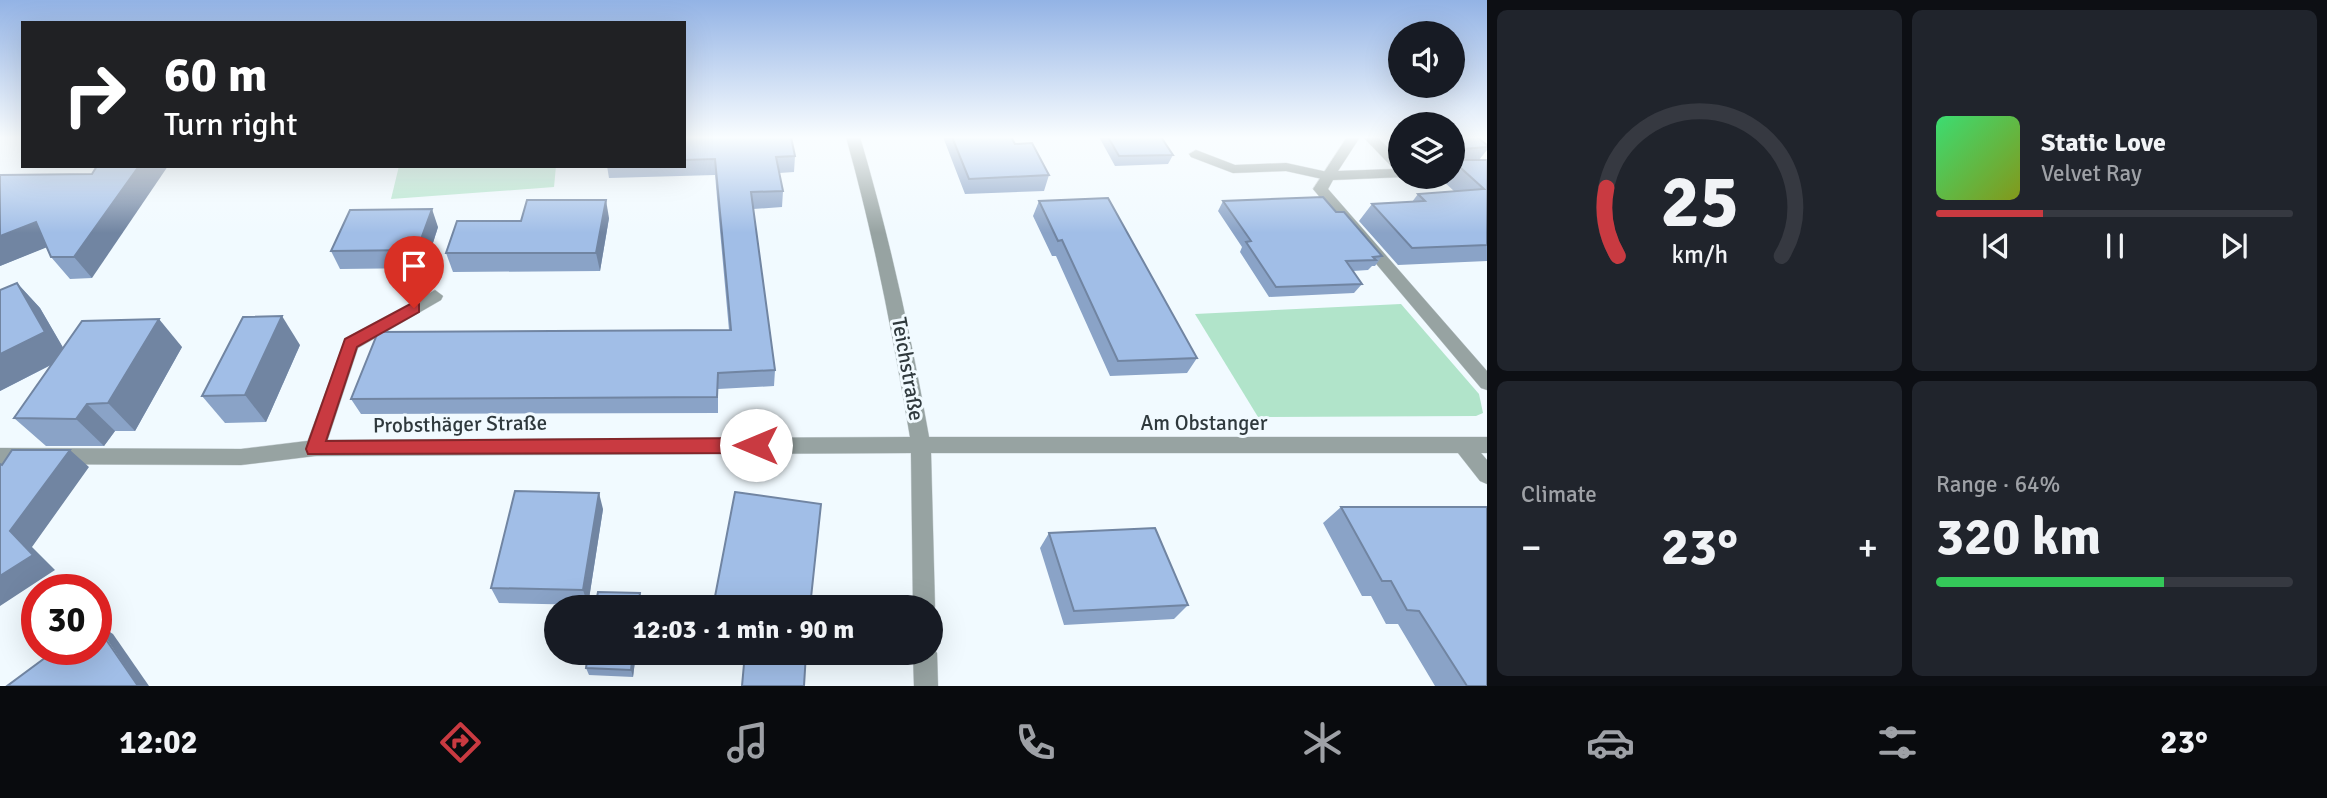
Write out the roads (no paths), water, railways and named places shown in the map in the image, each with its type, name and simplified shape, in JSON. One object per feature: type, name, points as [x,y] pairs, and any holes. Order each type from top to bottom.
[{"type":"street","name":"Teichstraße","points":[[862,169],[899,319],[921,445],[925,595]]},
{"type":"street","points":[[1295,169],[1327,176],[1388,173]]},
{"type":"street","points":[[1332,169],[1320,189],[1487,383]]},
{"type":"street","points":[[315,449],[351,344],[435,296]]},
{"type":"street","name":"Am Obstanger","points":[[921,445],[1487,445]]},
{"type":"street","name":"Probsthäger Straße","points":[[0,456],[241,457],[315,449],[921,445]]},
{"type":"street","points":[[1464,446],[1487,475]]},
{"type":"street","points":[[925,665],[926,686]]}]
